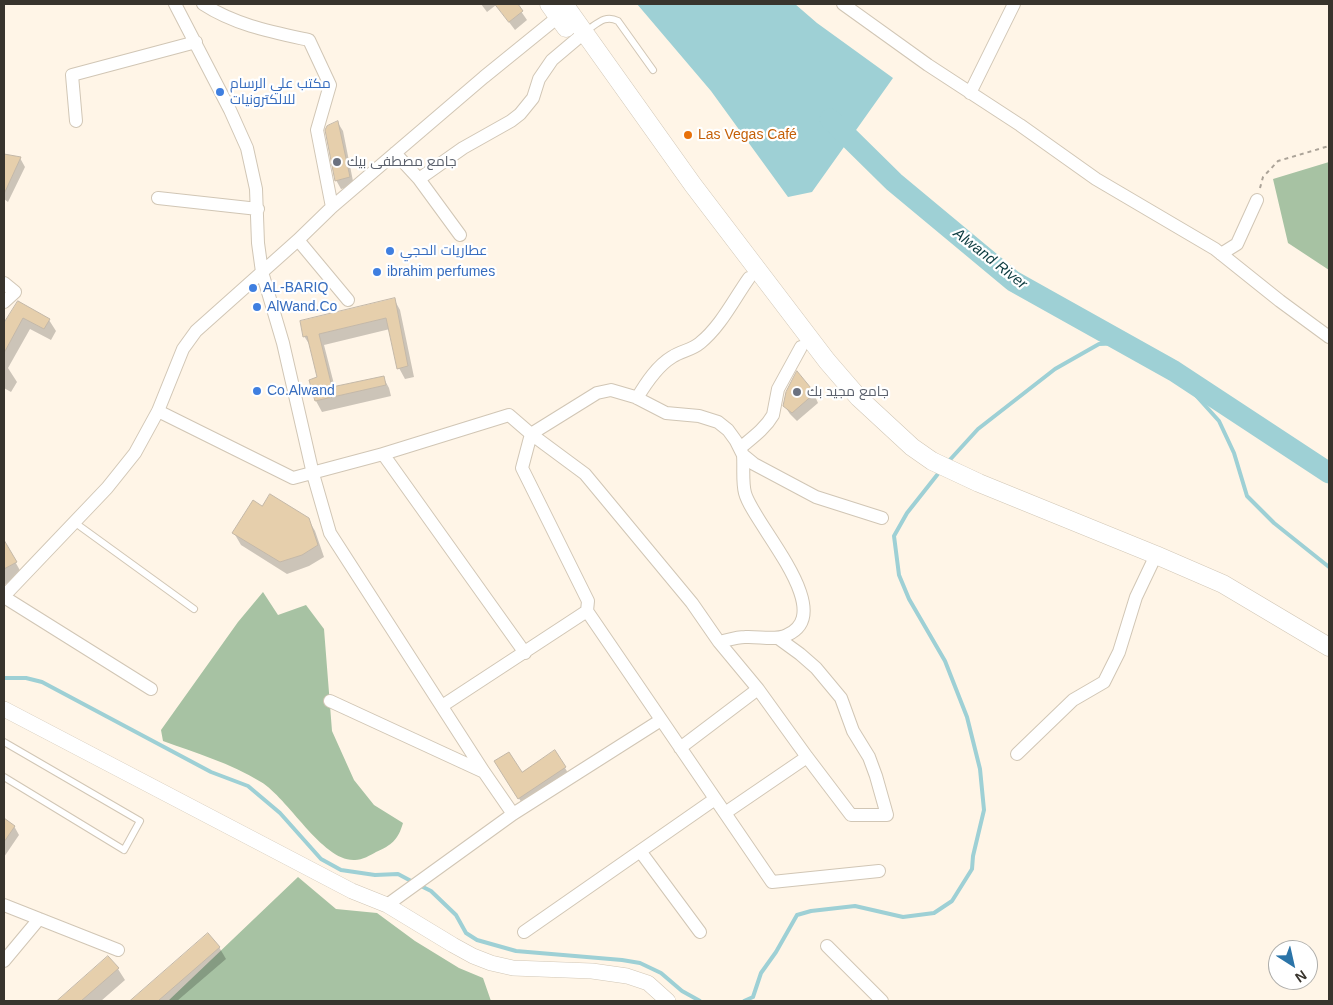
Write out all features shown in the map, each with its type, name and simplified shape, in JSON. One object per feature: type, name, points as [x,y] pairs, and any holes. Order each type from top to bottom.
[{"type":"main road","points":[[560,8],[683,191],[801,347],[856,411],[892,445],[923,461]]},
{"type":"main road","points":[[579,36],[832,367],[876,416],[912,447],[934,473],[952,475],[964,482],[979,483],[1223,584],[1329,647]]},
{"type":"street","points":[[175,4],[196,42],[247,148],[255,182],[258,209],[258,243],[262,272],[288,359],[313,474],[330,533],[513,814]]},
{"type":"street","points":[[203,4],[229,18],[270,32],[309,40],[330,85],[317,130],[332,208]]},
{"type":"street","points":[[843,4],[928,65],[1020,125],[1096,179],[1221,254],[1329,337]]},
{"type":"street","points":[[970,93],[1014,4]]},
{"type":"street","points":[[152,689],[4,596],[107,488],[135,453],[158,411],[183,349],[196,331],[332,208],[484,77],[560,8]]},
{"type":"street","points":[[419,179],[463,148],[520,114],[533,98],[545,68],[555,56],[579,36]]},
{"type":"street","points":[[76,121],[72,75],[196,42]]},
{"type":"street","points":[[395,153],[419,179],[460,235]]},
{"type":"street","points":[[158,198],[258,209]]},
{"type":"street","points":[[1221,254],[1237,244],[1257,200]]},
{"type":"street","points":[[298,240],[348,300]]},
{"type":"street","points":[[637,398],[647,381],[667,360],[695,347],[706,337],[724,316],[749,278]]},
{"type":"street","points":[[4,283],[15,292],[4,302]]},
{"type":"street","points":[[719,642],[743,637],[778,638],[790,634],[799,625],[804,612],[802,594],[797,581],[760,524],[744,493],[741,452],[771,419],[778,389],[801,347]]},
{"type":"street","points":[[879,871],[772,882],[587,611],[588,600],[522,468],[531,434],[604,390],[610,390],[637,398],[666,412],[699,416],[718,422],[728,430],[741,452],[754,464],[816,497],[882,518]]},
{"type":"street","points":[[158,411],[293,478],[383,454],[509,415],[531,434],[585,474],[692,603],[719,642],[758,690],[807,758],[852,815],[887,816],[869,757],[853,731],[841,698],[816,668],[778,638]]},
{"type":"street","points":[[383,454],[526,653]]},
{"type":"street","points":[[1017,754],[1073,700],[1104,682],[1119,652],[1136,597],[1156,555]]},
{"type":"street","points":[[442,706],[526,653],[587,611]]},
{"type":"street","points":[[680,748],[758,690]]},
{"type":"street","points":[[330,700],[484,772]]},
{"type":"street","points":[[4,709],[352,891],[387,905],[473,956],[491,963],[513,968],[592,971],[627,976],[648,983],[668,1001]]},
{"type":"street","points":[[387,905],[513,814],[661,720]]},
{"type":"street","points":[[725,813],[807,758]]},
{"type":"street","points":[[524,932],[715,798]]},
{"type":"street","points":[[640,850],[700,932]]},
{"type":"street","points":[[4,905],[118,950]]},
{"type":"street","points":[[4,962],[38,919]]},
{"type":"street","points":[[827,946],[882,1001]]},
{"type":"lane","points":[[579,36],[606,18],[613,18],[618,21],[653,70]]},
{"type":"lane","points":[[74,522],[194,609]]},
{"type":"lane","points":[[4,742],[140,821],[124,850],[4,777]]},
{"type":"path","points":[[1257,200],[1263,176],[1278,161],[1329,146]]},
{"type":"green space","points":[[1329,162],[1329,270],[1288,243],[1273,179]]},
{"type":"green space","points":[[263,592],[278,615],[306,605],[324,629],[332,731],[354,780],[374,805],[403,823],[394,841],[363,858],[355,860],[343,858],[331,851],[306,828],[283,801],[261,782],[225,764],[163,741],[161,730],[238,622]]},
{"type":"green space","points":[[298,877],[336,909],[377,913],[415,941],[459,968],[483,978],[491,1001],[168,1001]]},
{"type":"water","points":[[637,4],[795,4],[817,23],[893,78],[812,192],[788,197],[711,91]]},
{"type":"building","points":[[495,4],[518,4],[523,11],[509,22]]},
{"type":"building","name":"جامع مصطفى بيك","points":[[338,121],[350,177],[335,181],[325,130],[327,126]]},
{"type":"building","points":[[4,154],[21,157],[4,194]]},
{"type":"building","points":[[395,298],[408,366],[397,369],[386,318],[319,334],[332,387],[384,376],[386,385],[315,401],[309,380],[317,377],[307,336],[303,337],[300,321]]},
{"type":"building","points":[[18,301],[50,319],[44,329],[23,318],[4,353],[4,323]]},
{"type":"building","name":"جامع مجيد بك","points":[[797,371],[815,393],[792,413],[783,406],[786,392]]},
{"type":"building","points":[[270,494],[309,518],[318,545],[302,555],[280,562],[232,533],[253,500],[262,506]]},
{"type":"building","points":[[4,540],[17,562],[4,569]]},
{"type":"building","points":[[555,750],[566,767],[518,799],[494,761],[509,752],[522,772]]},
{"type":"building","points":[[4,818],[15,826],[4,842]]},
{"type":"building","points":[[208,933],[220,947],[158,1001],[130,1001]]},
{"type":"building","points":[[108,956],[119,968],[81,1001],[57,1001]]},
{"type":"waterway","name":"Alwand River","points":[[830,119],[894,182],[1013,281],[1174,371],[1329,473]]},
{"type":"waterway","points":[[947,463],[978,429],[1055,369],[1099,344],[1124,343]]},
{"type":"waterway","points":[[1174,371],[1219,421],[1234,453],[1247,496],[1274,523],[1329,567]]},
{"type":"waterway","points":[[744,1001],[753,997],[761,973],[776,952],[797,915],[811,911],[855,906],[903,917],[934,913],[952,901],[972,869],[973,856],[984,810],[980,769],[967,717],[945,661],[909,599],[899,575],[894,536],[907,513],[941,470]]},
{"type":"waterway","points":[[4,678],[26,678],[42,682],[211,772],[248,786],[280,813],[321,859],[341,870],[375,875],[398,874],[413,882]]},
{"type":"waterway","points":[[419,885],[431,891],[456,915],[466,933],[477,940],[516,951],[640,963],[661,973],[682,991],[700,1001]]},
{"type":"place","name":"مكتب علي الرسام للالكترونيات","points":[[220,92]]},
{"type":"place","name":"Las Vegas Café","points":[[688,135]]},
{"type":"place","name":"جامع مصطفى بيك","points":[[337,162]]},
{"type":"place","name":"عطاريات الحجي","points":[[390,251]]},
{"type":"place","name":"ibrahim perfumes","points":[[377,272]]},
{"type":"place","name":"AL-BARIQ","points":[[253,288]]},
{"type":"place","name":"AlWand.Co","points":[[257,307]]},
{"type":"place","name":"Co.Alwand","points":[[257,391]]},
{"type":"place","name":"جامع مجيد بك","points":[[797,392]]}]
